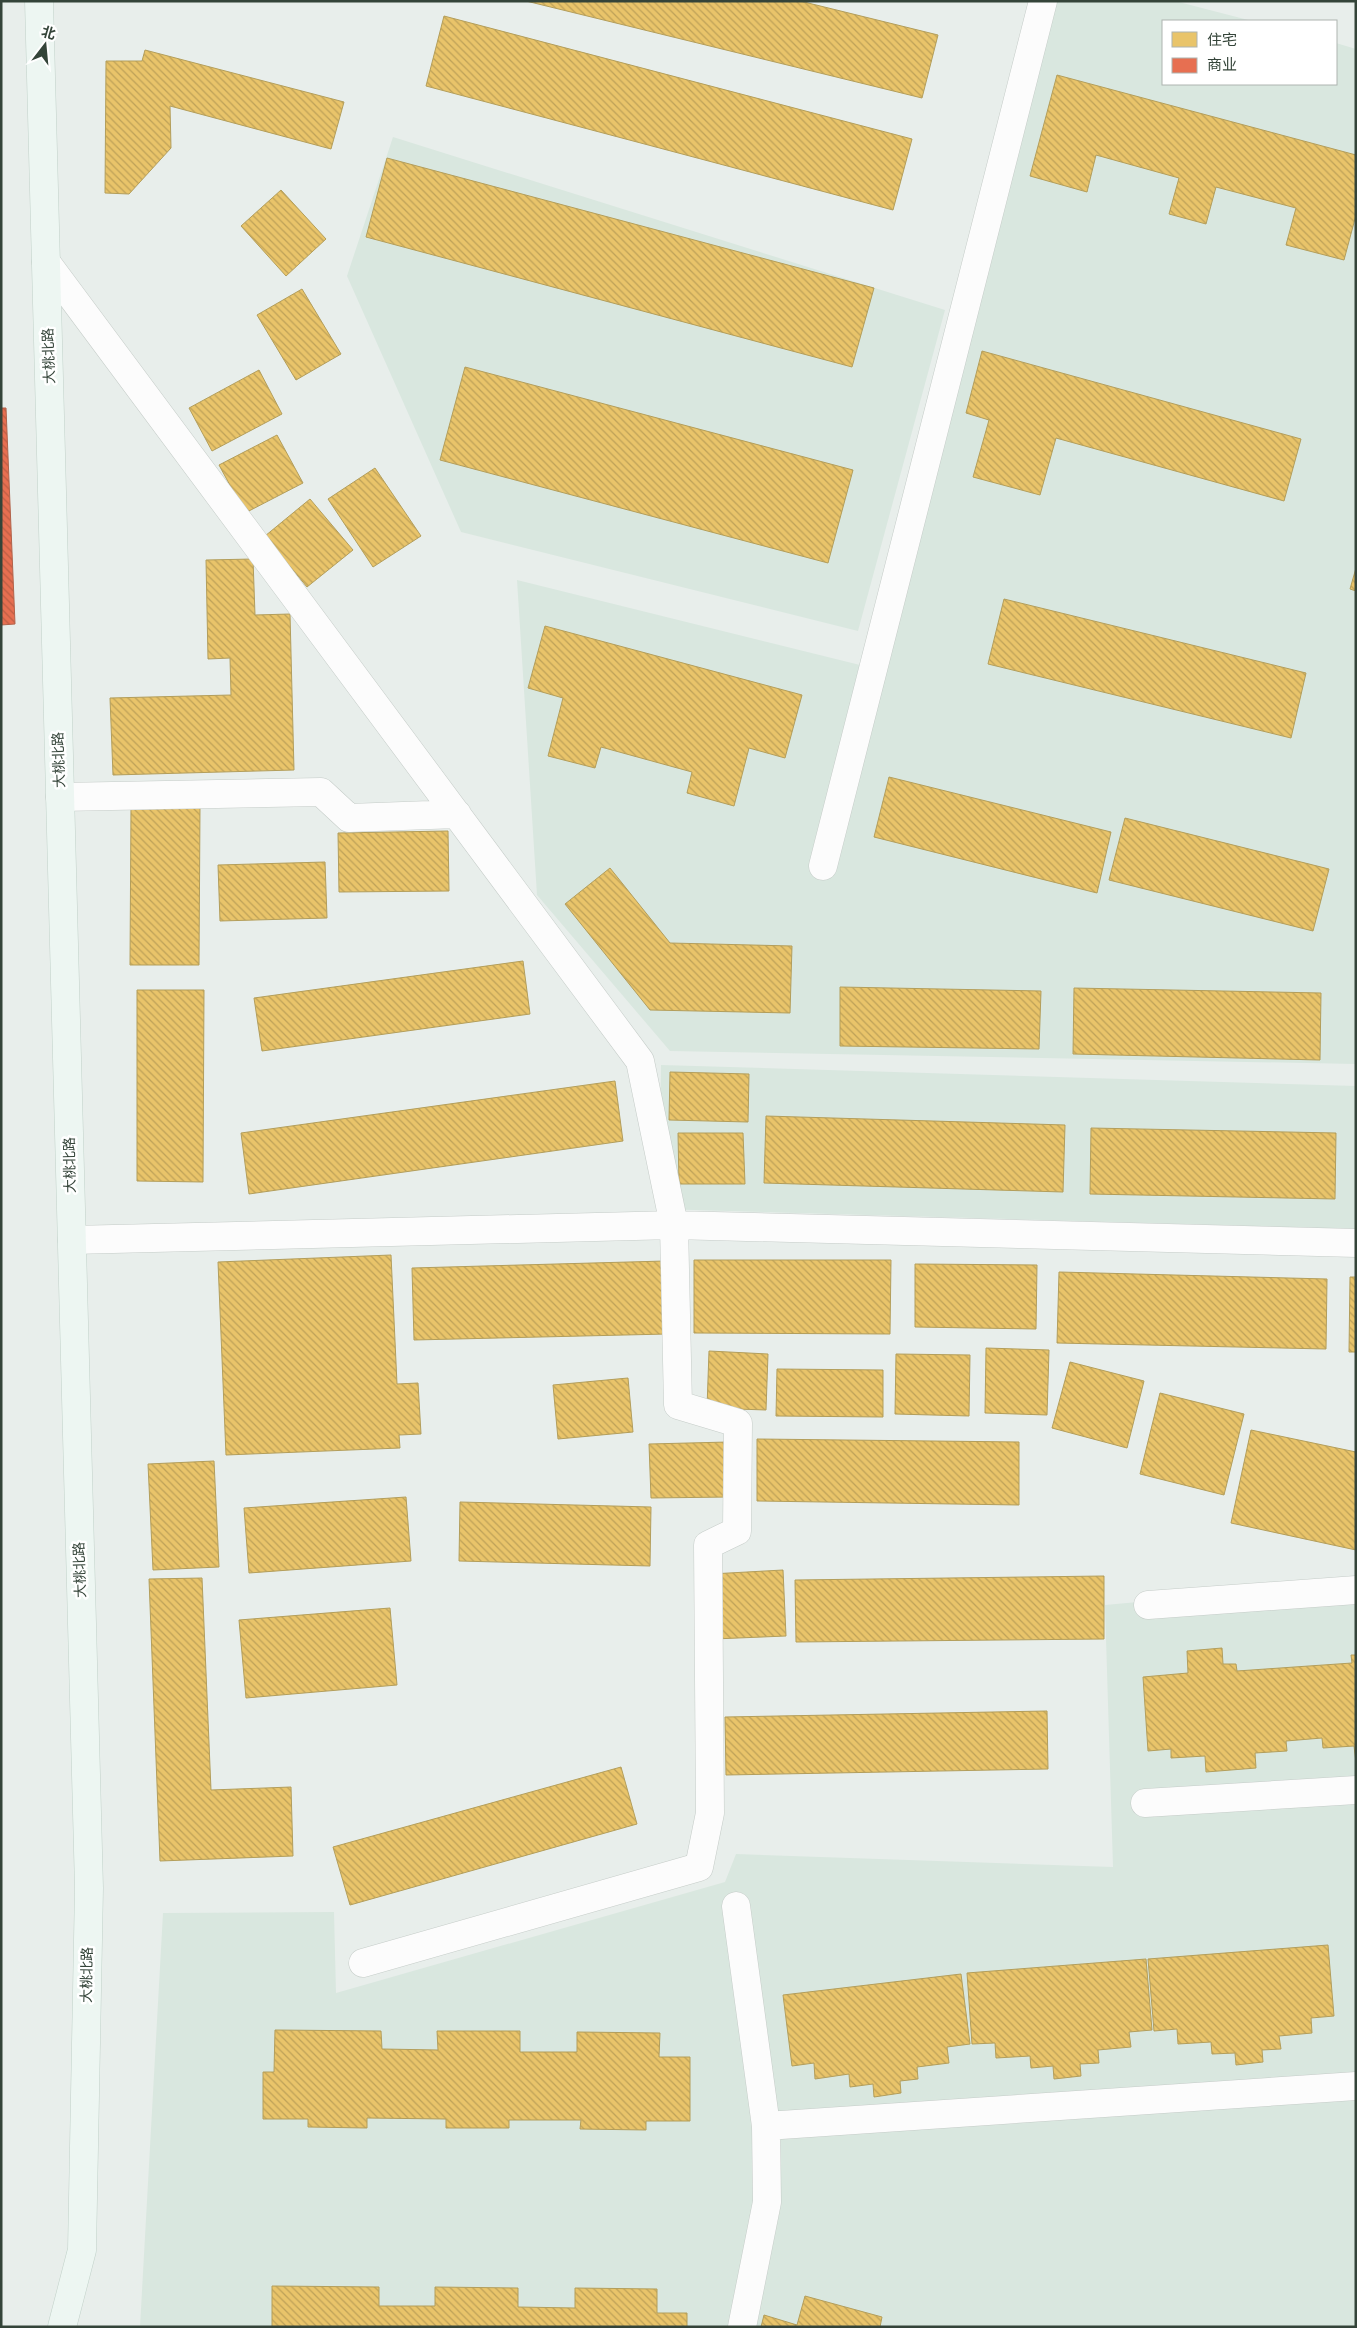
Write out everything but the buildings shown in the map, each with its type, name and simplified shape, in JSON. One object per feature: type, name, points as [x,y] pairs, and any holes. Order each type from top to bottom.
[{"type":"street","name":"大桃北路","points":[[40,1],[89,1888],[82,2250],[62,2327]]},
{"type":"street","points":[[823,866],[1043,1]]},
{"type":"street","points":[[46,262],[640,1061],[674,1225],[678,1405],[738,1423],[737,1531],[708,1545],[710,1813],[699,1867],[363,1964]]},
{"type":"street","points":[[60,797],[321,792],[349,818],[457,814]]},
{"type":"street","points":[[72,1240],[674,1225],[1356,1243]]},
{"type":"street","points":[[1148,1605],[1356,1590]]},
{"type":"street","points":[[1145,1803],[1356,1790]]},
{"type":"street","points":[[736,1906],[766,2126],[767,2202],[742,2327]]},
{"type":"street","points":[[766,2126],[1356,2086]]},
{"type":"shaded area","points":[[1054,1],[1175,1],[1248,20],[1162,20],[1162,85],[1337,85],[1337,43],[1356,49],[1356,1064],[670,1051],[537,895],[517,580],[860,665]]},
{"type":"shaded area","points":[[393,137],[945,310],[858,631],[461,532],[347,276]]},
{"type":"shaded area","points":[[661,1065],[1356,1086],[1356,1229],[659,1209]]},
{"type":"shaded area","points":[[1356,1582],[1356,2327],[140,2327],[163,1913],[334,1912],[336,1993],[725,1882],[736,1854],[1113,1867],[1105,1605]]}]
